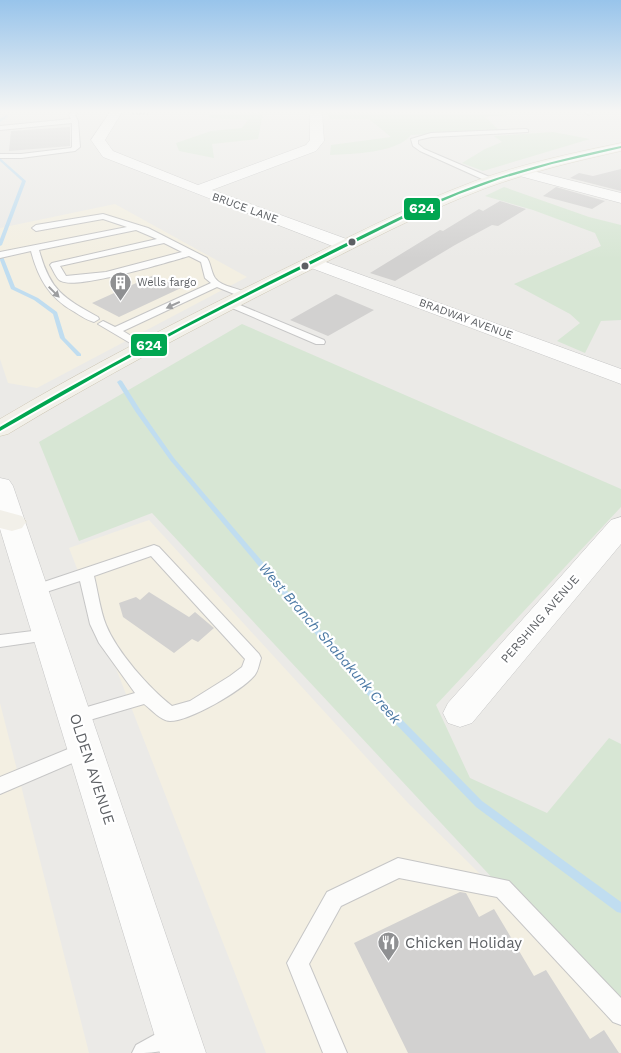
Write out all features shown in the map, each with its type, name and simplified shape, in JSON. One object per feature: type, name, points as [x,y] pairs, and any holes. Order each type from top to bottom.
[{"type":"main road","points":[[0,429],[142,347],[421,209],[491,181],[564,161]]},
{"type":"street","name":"BRUCE LANE","points":[[123,161],[346,245]]},
{"type":"street","points":[[198,190],[276,161]]},
{"type":"street","points":[[521,172],[621,198]]},
{"type":"street","name":"BRADWAY AVENUE","points":[[312,262],[621,377]]},
{"type":"street","name":"OLDEN AVENUE","points":[[0,486],[6,521],[49,636],[180,1043]]},
{"type":"street","name":"PERSHING AVENUE","points":[[460,713],[621,526]]},
{"type":"lane","points":[[447,161],[491,181]]},
{"type":"lane","points":[[36,228],[103,216],[137,227],[204,260],[210,278],[236,299],[320,342]]},
{"type":"lane","points":[[0,255],[137,227]]},
{"type":"lane","points":[[165,240],[55,265],[63,279],[78,279],[190,253]]},
{"type":"lane","points":[[34,248],[40,272],[46,284],[56,295],[142,347]]},
{"type":"lane","points":[[115,332],[217,284]]},
{"type":"lane","points":[[34,592],[154,550],[253,658],[249,671],[195,707],[169,714],[147,696],[107,642],[98,624],[86,574]]},
{"type":"lane","points":[[0,641],[49,636]]},
{"type":"lane","points":[[0,786],[81,734],[147,696]]},
{"type":"lane","points":[[335,1053],[298,963],[334,899],[398,868],[502,888],[621,1014]]},
{"type":"lane","points":[[144,1053],[180,1043]]},
{"type":"shaded area","points":[[115,204],[247,277],[37,388],[8,383],[0,359],[0,228]]},
{"type":"shaded area","points":[[149,520],[408,803],[621,1013],[621,1053],[266,1053],[69,548]]},
{"type":"shaded area","points":[[0,703],[89,1053],[0,1053]]},
{"type":"green space","points":[[465,161],[516,161],[483,171],[462,163]]},
{"type":"green space","points":[[504,187],[589,217],[621,225],[621,320],[601,321],[585,353],[557,341],[580,323],[570,314],[514,284],[601,246],[595,233],[533,210],[485,196]]},
{"type":"green space","points":[[242,324],[621,489],[621,507],[436,705],[470,778],[547,813],[609,738],[621,744],[621,1016],[152,513],[79,541],[39,442]]},
{"type":"building","points":[[621,169],[621,191],[570,178],[579,173],[593,176]]},
{"type":"building","points":[[556,187],[605,201],[592,209],[543,196]]},
{"type":"building","points":[[500,201],[526,209],[498,226],[492,225],[455,245],[395,281],[370,273],[440,230],[443,231],[479,209],[483,211]]},
{"type":"building","name":"Wells fargo","points":[[154,275],[181,288],[119,317],[92,303]]},
{"type":"building","points":[[336,294],[374,310],[328,336],[290,320]]},
{"type":"building","points":[[149,592],[189,617],[195,612],[214,628],[198,642],[192,639],[174,653],[123,617],[119,603],[136,597],[140,600]]},
{"type":"building","points":[[460,892],[466,893],[479,917],[494,909],[534,976],[546,970],[590,1039],[604,1030],[619,1053],[408,1053],[354,943]]},
{"type":"waterway","name":"West Branch Shabakunk Creek","points":[[0,245],[24,181],[2,161]]},
{"type":"waterway","name":"West Branch Shabakunk Creek","points":[[0,254],[13,288],[36,299],[55,313],[63,338],[79,355]]},
{"type":"waterway","name":"West Branch Shabakunk Creek","points":[[120,382],[172,459],[362,684],[479,804],[621,908]]},
{"type":"transit line","name":"624","points":[[0,429],[180,329],[409,215],[482,184],[559,161]]},
{"type":"place","name":"Wells fargo","points":[[121,301]]},
{"type":"place","name":"Chicken Holiday","points":[[389,962]]}]
